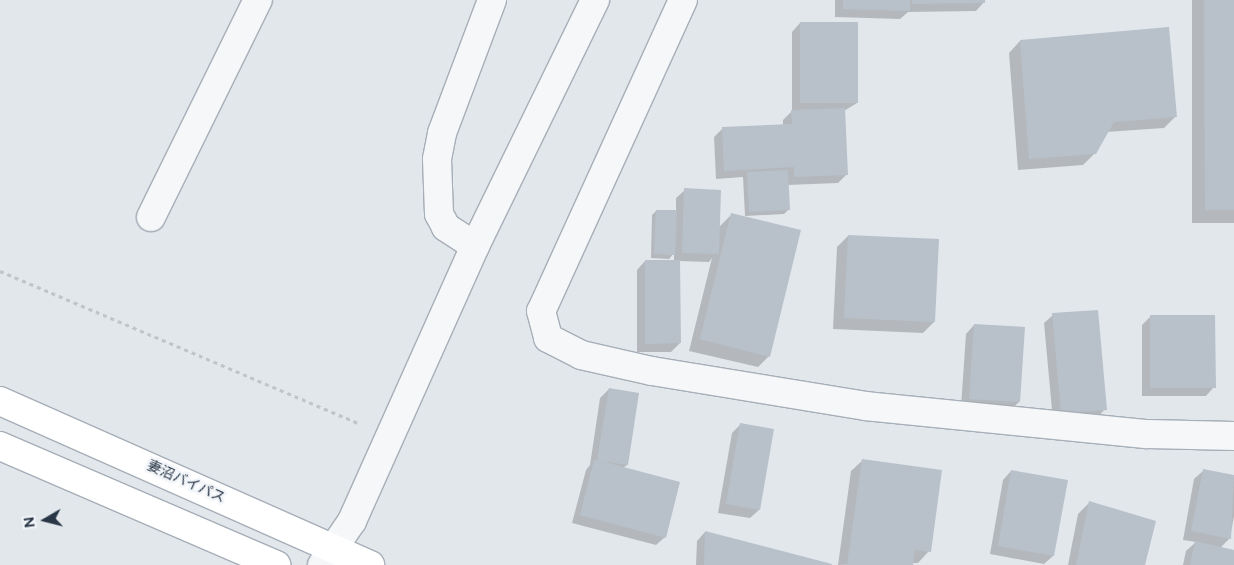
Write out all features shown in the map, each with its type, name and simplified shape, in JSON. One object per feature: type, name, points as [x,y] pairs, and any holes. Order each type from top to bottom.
[{"type":"highway","name":"妻沼バイパス","points":[[0,401],[289,527],[328,556],[370,565]]},
{"type":"highway","points":[[0,446],[274,564]]},
{"type":"street","points":[[151,217],[258,0]]},
{"type":"street","points":[[475,246],[446,227],[439,214],[436,159],[442,133],[492,0]]},
{"type":"street","points":[[328,556],[352,521],[475,246],[595,0]]},
{"type":"street","points":[[683,0],[541,311],[548,338],[580,354],[652,371],[865,406],[1148,434],[1234,436]]},
{"type":"path","points":[[0,270],[346,420],[358,423]]},
{"type":"building","points":[[843,0],[910,0],[910,11],[843,9]]},
{"type":"building","points":[[912,0],[985,0],[985,3],[912,4]]},
{"type":"building","points":[[1204,0],[1234,0],[1234,210],[1205,210]]},
{"type":"building","points":[[800,22],[858,22],[858,103],[800,103]]},
{"type":"building","points":[[1169,27],[1177,117],[1114,122],[1096,154],[1029,159],[1020,40]]},
{"type":"building","points":[[845,108],[848,175],[794,177],[794,167],[724,171],[722,127],[792,124],[791,110]]},
{"type":"building","points":[[788,170],[790,210],[749,212],[747,172]]},
{"type":"building","points":[[684,188],[721,190],[719,254],[682,253]]},
{"type":"building","points":[[656,210],[677,210],[675,255],[654,254]]},
{"type":"building","points":[[731,213],[801,230],[770,357],[700,339]]},
{"type":"building","points":[[848,235],[939,239],[935,322],[844,318]]},
{"type":"building","points":[[645,260],[680,260],[681,343],[645,344]]},
{"type":"building","points":[[1098,310],[1107,410],[1061,413],[1052,313]]},
{"type":"building","points":[[1150,315],[1215,315],[1216,388],[1150,388]]},
{"type":"building","points":[[974,324],[1025,327],[1020,402],[969,399]]},
{"type":"building","points":[[609,388],[639,393],[628,465],[601,461],[680,482],[666,538],[580,515],[594,460],[597,460]]},
{"type":"building","points":[[740,423],[774,429],[760,510],[726,504]]},
{"type":"building","points":[[862,459],[942,470],[931,552],[915,550],[913,565],[847,565]]},
{"type":"building","points":[[1203,469],[1234,475],[1231,539],[1191,531]]},
{"type":"building","points":[[1011,470],[1068,480],[1054,556],[998,546]]},
{"type":"building","points":[[1089,501],[1156,521],[1145,565],[1076,565]]},
{"type":"building","points":[[705,531],[832,564],[832,565],[704,565]]},
{"type":"building","points":[[1195,541],[1234,550],[1234,565],[1190,565]]}]
